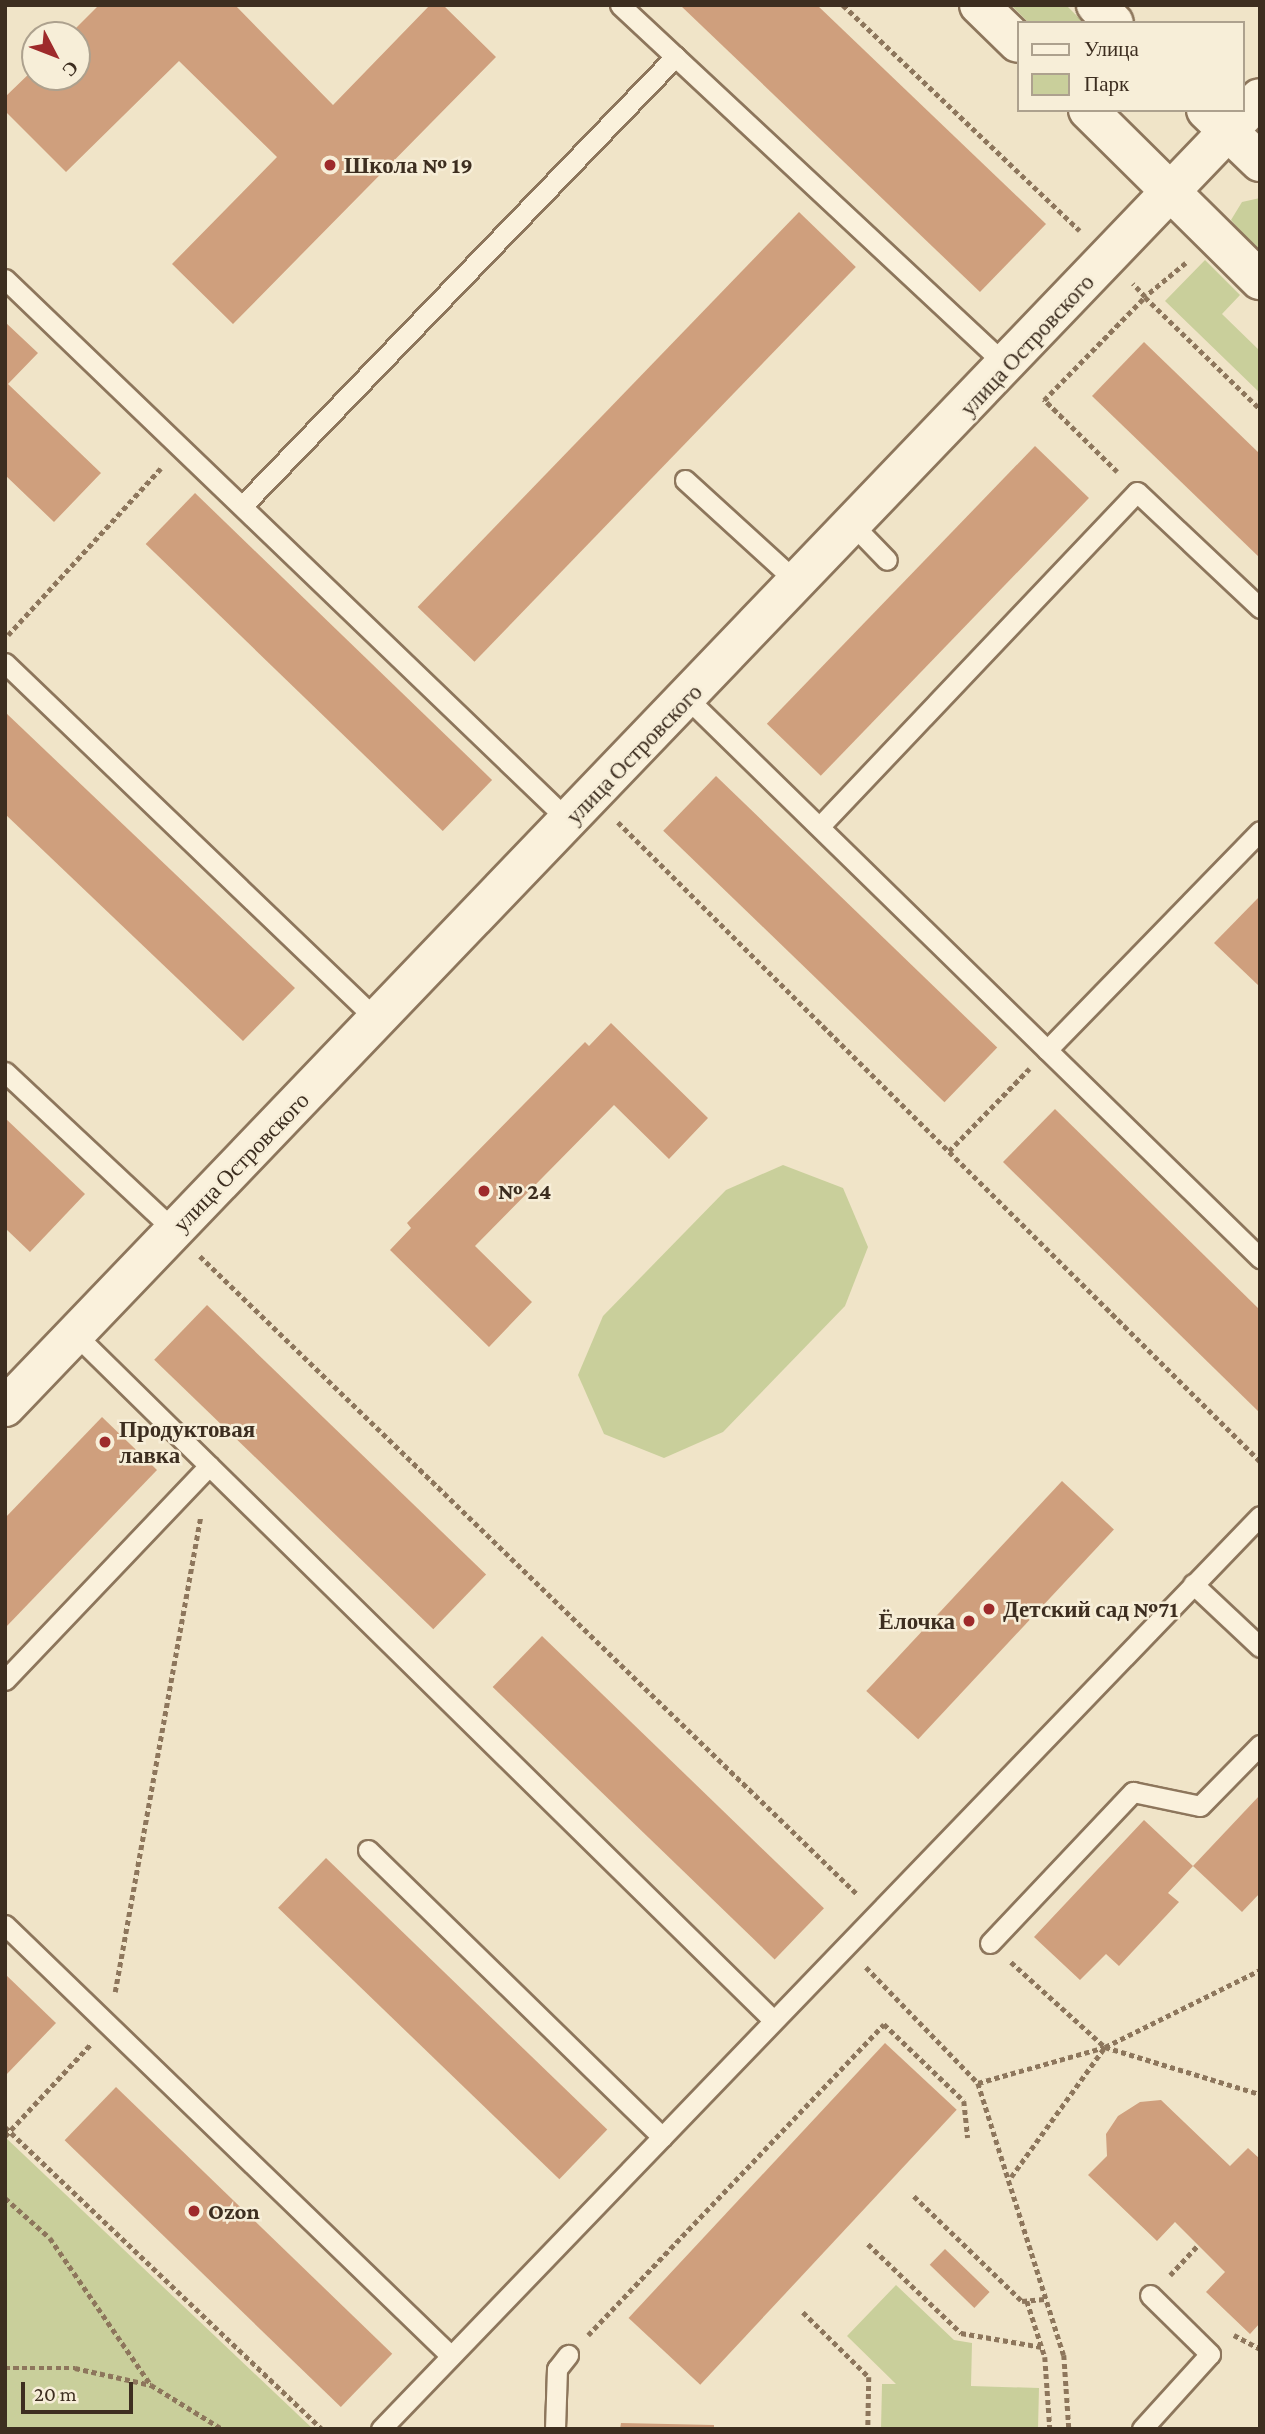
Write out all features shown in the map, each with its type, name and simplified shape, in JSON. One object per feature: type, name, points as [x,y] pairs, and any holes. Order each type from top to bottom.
[{"type":"street","points":[[979,5],[1016,41]]},
{"type":"street","points":[[1096,5],[1112,21]]},
{"type":"street","name":"улица Островского","points":[[1244,107],[1260,98]]},
{"type":"street","points":[[1090,112],[1260,280]]},
{"type":"street","name":"улица Островского","points":[[5,1407],[1008,367],[1170,190],[1217,121],[1234,112]]},
{"type":"street","points":[[1217,121],[1260,162]]},
{"type":"lane","points":[[620,5],[1008,367]]},
{"type":"lane","points":[[245,503],[675,57]]},
{"type":"lane","points":[[5,279],[581,810]]},
{"type":"lane","points":[[685,480],[799,584]]},
{"type":"lane","points":[[820,826],[1138,492],[1260,608]]},
{"type":"lane","points":[[854,526],[887,560]]},
{"type":"lane","points":[[5,663],[378,1021]]},
{"type":"lane","points":[[688,699],[1260,1258]]},
{"type":"lane","points":[[1047,1050],[1259,834]]},
{"type":"lane","points":[[5,1072],[175,1231]]},
{"type":"lane","points":[[75,1334],[774,2020]]},
{"type":"lane","points":[[5,1680],[209,1466]]},
{"type":"lane","points":[[380,2429],[1260,1516]]},
{"type":"lane","points":[[1193,1584],[1260,1647]]},
{"type":"lane","points":[[990,1943],[1133,1792],[1200,1806],[1260,1745]]},
{"type":"lane","points":[[369,1850],[662,2137]]},
{"type":"lane","points":[[5,1925],[451,2356]]},
{"type":"lane","points":[[1142,2429],[1210,2354],[1150,2295]]},
{"type":"lane","points":[[555,2429],[556,2369],[568,2356]]},
{"type":"path","points":[[843,5],[1108,258],[1260,409]]},
{"type":"path","points":[[1138,492],[1044,400],[1182,261],[1193,268]]},
{"type":"path","points":[[5,638],[182,444]]},
{"type":"path","points":[[581,810],[949,1151],[1260,1461]]},
{"type":"path","points":[[949,1151],[1047,1050]]},
{"type":"path","points":[[175,1231],[876,1913]]},
{"type":"path","points":[[5,2136],[7,2129],[109,2025],[209,1466]]},
{"type":"path","points":[[990,1943],[1105,2048],[1260,2094]]},
{"type":"path","points":[[846,1945],[978,2083],[1011,2178],[1064,2355],[1069,2429]]},
{"type":"path","points":[[978,2083],[1105,2048],[1260,1970]]},
{"type":"path","points":[[568,2356],[884,2024],[964,2101],[968,2138]]},
{"type":"path","points":[[1011,2178],[1105,2048]]},
{"type":"path","points":[[7,2129],[322,2429]]},
{"type":"path","points":[[914,2196],[1027,2301],[1042,2347],[1050,2429]]},
{"type":"path","points":[[5,2198],[50,2238],[151,2385]]},
{"type":"path","points":[[868,2244],[961,2333],[1042,2347]]},
{"type":"path","points":[[1150,2295],[1198,2245]]},
{"type":"path","points":[[1027,2301],[1048,2299]]},
{"type":"path","points":[[803,2312],[869,2377],[868,2429]]},
{"type":"path","points":[[5,2368],[75,2368],[151,2385],[222,2429]]},
{"type":"green space","points":[[1011,5],[1066,5],[1082,21],[1027,21]]},
{"type":"green space","points":[[1260,198],[1260,254],[1231,220],[1242,202]]},
{"type":"green space","points":[[1205,260],[1240,295],[1222,314],[1260,351],[1260,393],[1165,301]]},
{"type":"green space","points":[[783,1165],[843,1188],[868,1247],[845,1306],[723,1432],[664,1458],[604,1434],[578,1375],[603,1316],[726,1190]]},
{"type":"green space","points":[[5,2137],[313,2429],[5,2429]]},
{"type":"green space","points":[[896,2285],[954,2340],[972,2343],[971,2386],[1039,2388],[1038,2429],[881,2429],[882,2384],[896,2384],[847,2336]]},
{"type":"building","name":"Школа № 19","points":[[99,5],[235,5],[333,105],[430,5],[443,5],[496,57],[233,324],[172,264],[277,157],[179,61],[66,172],[5,111],[5,97],[21,82],[21,91],[91,91],[91,21],[83,21]]},
{"type":"building","points":[[680,5],[817,5],[1046,224],[980,292]]},
{"type":"building","points":[[799,212],[856,267],[474,662],[418,607]]},
{"type":"building","points":[[5,322],[38,353],[8,384],[101,473],[54,522],[5,475]]},
{"type":"building","points":[[1144,342],[1260,454],[1260,558],[1092,396]]},
{"type":"building","points":[[1035,446],[1089,498],[821,776],[767,724]]},
{"type":"building","points":[[195,493],[492,780],[443,831],[146,544]]},
{"type":"building","points":[[5,712],[295,988],[243,1041],[5,814]]},
{"type":"building","points":[[716,776],[997,1048],[944,1102],[663,831]]},
{"type":"building","points":[[1260,896],[1260,987],[1214,943]]},
{"type":"building","name":"№ 24","points":[[611,1023],[708,1118],[669,1159],[614,1105],[475,1246],[532,1302],[489,1347],[390,1250],[411,1228],[407,1223],[585,1042],[589,1046]]},
{"type":"building","points":[[1055,1109],[1260,1310],[1260,1413],[1003,1162]]},
{"type":"building","points":[[5,1118],[85,1194],[30,1252],[5,1228]]},
{"type":"building","points":[[207,1305],[486,1575],[433,1629],[154,1360]]},
{"type":"building","points":[[102,1417],[157,1470],[5,1628],[5,1518]]},
{"type":"building","name":"Детский сад №71","points":[[1062,1481],[1114,1529],[918,1739],[866,1691]]},
{"type":"building","points":[[542,1636],[824,1908],[775,1959],[493,1687]]},
{"type":"building","points":[[1260,1795],[1260,1893],[1242,1912],[1193,1866]]},
{"type":"building","points":[[1144,1820],[1193,1866],[1168,1893],[1179,1902],[1119,1966],[1106,1954],[1080,1980],[1034,1937]]},
{"type":"building","points":[[326,1858],[607,2130],[559,2179],[278,1908]]},
{"type":"building","points":[[5,1974],[56,2023],[5,2076]]},
{"type":"building","points":[[885,2043],[957,2110],[700,2385],[629,2318]]},
{"type":"building","points":[[116,2087],[392,2354],[341,2407],[65,2140]]},
{"type":"building","points":[[1161,2100],[1230,2166],[1248,2148],[1260,2159],[1260,2323],[1250,2334],[1206,2292],[1225,2272],[1175,2222],[1157,2241],[1088,2175],[1107,2156],[1106,2134],[1118,2116],[1140,2102]]},
{"type":"building","points":[[945,2249],[990,2292],[974,2308],[930,2265]]},
{"type":"building","points":[[621,2423],[714,2425],[714,2429],[620,2429]]},
{"type":"place","name":"Школа № 19","points":[[330,165]]},
{"type":"place","name":"№ 24","points":[[484,1191]]},
{"type":"place","name":"Продуктовая лавка","points":[[105,1442]]},
{"type":"place","name":"Детский сад №71","points":[[989,1609]]},
{"type":"place","name":"Ёлочка","points":[[969,1621]]},
{"type":"place","name":"Ozon","points":[[194,2211]]}]
